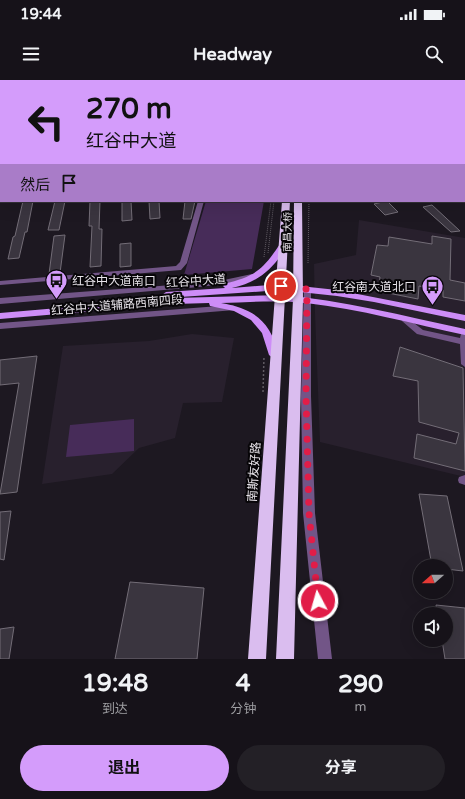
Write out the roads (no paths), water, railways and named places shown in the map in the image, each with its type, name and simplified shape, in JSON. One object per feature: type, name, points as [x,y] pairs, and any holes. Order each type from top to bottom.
[{"type":"highway","name":"南昌大桥","points":[[280,292],[286,202]]},
{"type":"highway","name":"南昌大桥","points":[[298,202],[302,294]]},
{"type":"highway","name":"南斯友好路","points":[[257,659],[280,292]]},
{"type":"highway","points":[[285,659],[302,294]]},
{"type":"main road","points":[[177,298],[232,285],[261,273],[274,262],[283,246]]},
{"type":"main road","name":"红谷中大道","points":[[0,309],[280,292],[302,294]]},
{"type":"main road","points":[[302,294],[374,299],[465,318]]},
{"type":"main road","points":[[302,294],[464,332]]},
{"type":"main road","points":[[177,298],[235,308],[258,320],[266,330],[272,343],[276,364]]},
{"type":"main road","name":"红谷中大道","points":[[0,316],[177,298]]},
{"type":"street","points":[[0,284],[178,268],[183,263],[200,202]]},
{"type":"street","points":[[0,301],[224,282],[261,273]]},
{"type":"street","points":[[302,294],[309,513],[325,659]]},
{"type":"street","name":"红谷中大道辅路西南四段","points":[[0,326],[235,308]]},
{"type":"street","points":[[404,319],[420,332],[464,342]]},
{"type":"street","points":[[464,332],[465,364]]},
{"type":"place","name":"红谷中大道南口","points":[[56,300]]},
{"type":"place","name":"红谷南大道北口","points":[[432,306]]}]
